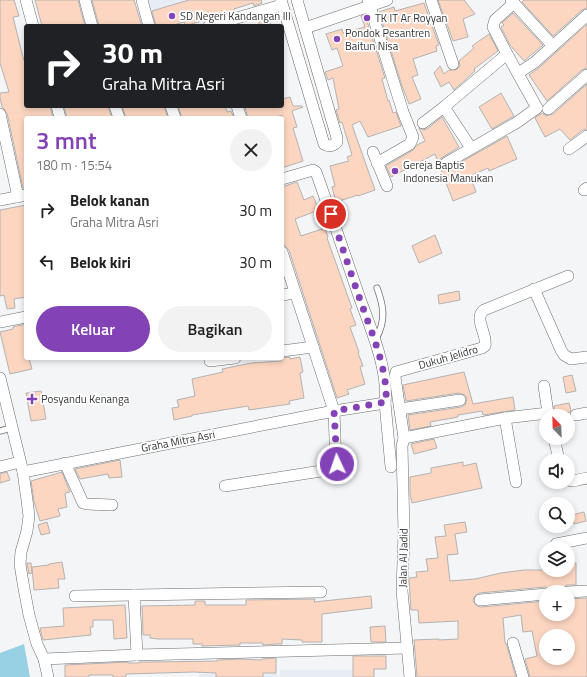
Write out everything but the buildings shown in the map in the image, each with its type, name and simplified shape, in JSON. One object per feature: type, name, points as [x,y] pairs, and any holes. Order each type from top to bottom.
[{"type":"street","points":[[26,0],[32,24]]},
{"type":"street","points":[[85,0],[91,24]]},
{"type":"street","points":[[142,0],[148,24]]},
{"type":"street","points":[[215,24],[281,3],[324,144],[331,146],[337,138],[297,0]]},
{"type":"street","points":[[305,28],[369,3],[387,0]]},
{"type":"street","points":[[431,0],[453,64]]},
{"type":"street","points":[[446,163],[516,123],[537,108],[494,30],[496,20],[512,2],[553,46]]},
{"type":"street","points":[[369,3],[403,112],[413,137],[410,144],[378,163]]},
{"type":"street","points":[[523,70],[535,62],[587,15]]},
{"type":"street","points":[[423,123],[507,54]]},
{"type":"street","points":[[548,109],[587,75]]},
{"type":"street","points":[[444,107],[471,148]]},
{"type":"street","points":[[0,114],[22,196],[0,200]]},
{"type":"street","points":[[569,149],[587,136]]},
{"type":"street","points":[[373,152],[387,186]]},
{"type":"street","points":[[284,178],[313,170],[316,172],[375,341],[385,381],[391,467]]},
{"type":"street","points":[[225,486],[336,468],[334,411],[284,258]]},
{"type":"street","name":"Dukuh Jelidro","points":[[404,438],[395,377],[396,372],[482,348],[485,346],[486,342],[479,317],[480,312],[568,276]]},
{"type":"street","points":[[534,289],[564,355],[571,359],[587,356]]},
{"type":"street","points":[[284,294],[295,293]]},
{"type":"street","points":[[0,322],[24,317]]},
{"type":"street","points":[[284,351],[313,347]]},
{"type":"street","points":[[210,361],[218,360]]},
{"type":"street","points":[[0,378],[11,428],[22,467],[29,516],[27,531],[21,552],[21,572],[29,615],[37,644],[44,659],[48,677]]},
{"type":"street","points":[[544,386],[548,409]]},
{"type":"street","points":[[400,409],[460,400]]},
{"type":"street","name":"Graha Mitra Asri","points":[[0,467],[22,467],[65,463],[386,402]]},
{"type":"street","points":[[404,438],[504,418],[539,415]]},
{"type":"street","points":[[504,418],[516,482]]},
{"type":"street","name":"Jalan Al Jadid","points":[[404,438],[402,446],[404,526],[402,591],[410,677]]},
{"type":"street","points":[[65,463],[84,503],[112,505]]},
{"type":"street","points":[[575,481],[587,478]]},
{"type":"street","points":[[572,541],[587,538]]},
{"type":"street","points":[[575,592],[587,591]]},
{"type":"street","points":[[75,596],[321,592]]},
{"type":"street","points":[[134,595],[137,655]]},
{"type":"street","points":[[480,600],[539,595]]},
{"type":"street","points":[[513,643],[523,677]]},
{"type":"street","points":[[44,659],[408,648]]},
{"type":"lane","points":[[375,341],[383,321],[381,300],[377,288]]},
{"type":"lane","points":[[0,431],[11,428]]},
{"type":"shaded area","name":"SD Negeri Kandangan III","points":[[144,0],[205,0],[183,20],[184,23],[151,24]]},
{"type":"shaded area","points":[[280,670],[375,670],[375,677],[280,677]]},
{"type":"shaded area","points":[[199,674],[278,674],[278,677],[199,677]]},
{"type":"water","points":[[24,644],[30,677],[0,677],[0,653]]},
{"type":"place","name":"SD Negeri Kandangan III","points":[[172,16]]},
{"type":"place","name":"TK IT Ar Royyan","points":[[367,18]]},
{"type":"place","name":"Pondok Pesantren Baitun Nisa","points":[[337,39]]},
{"type":"place","name":"Gereja Baptis Indonesia Manukan","points":[[395,171]]},
{"type":"place","name":"Posyandu Kenanga","points":[[32,399]]},
{"type":"route","points":[[331,214],[375,341],[385,381],[386,392],[386,402],[334,411],[337,464]]}]
